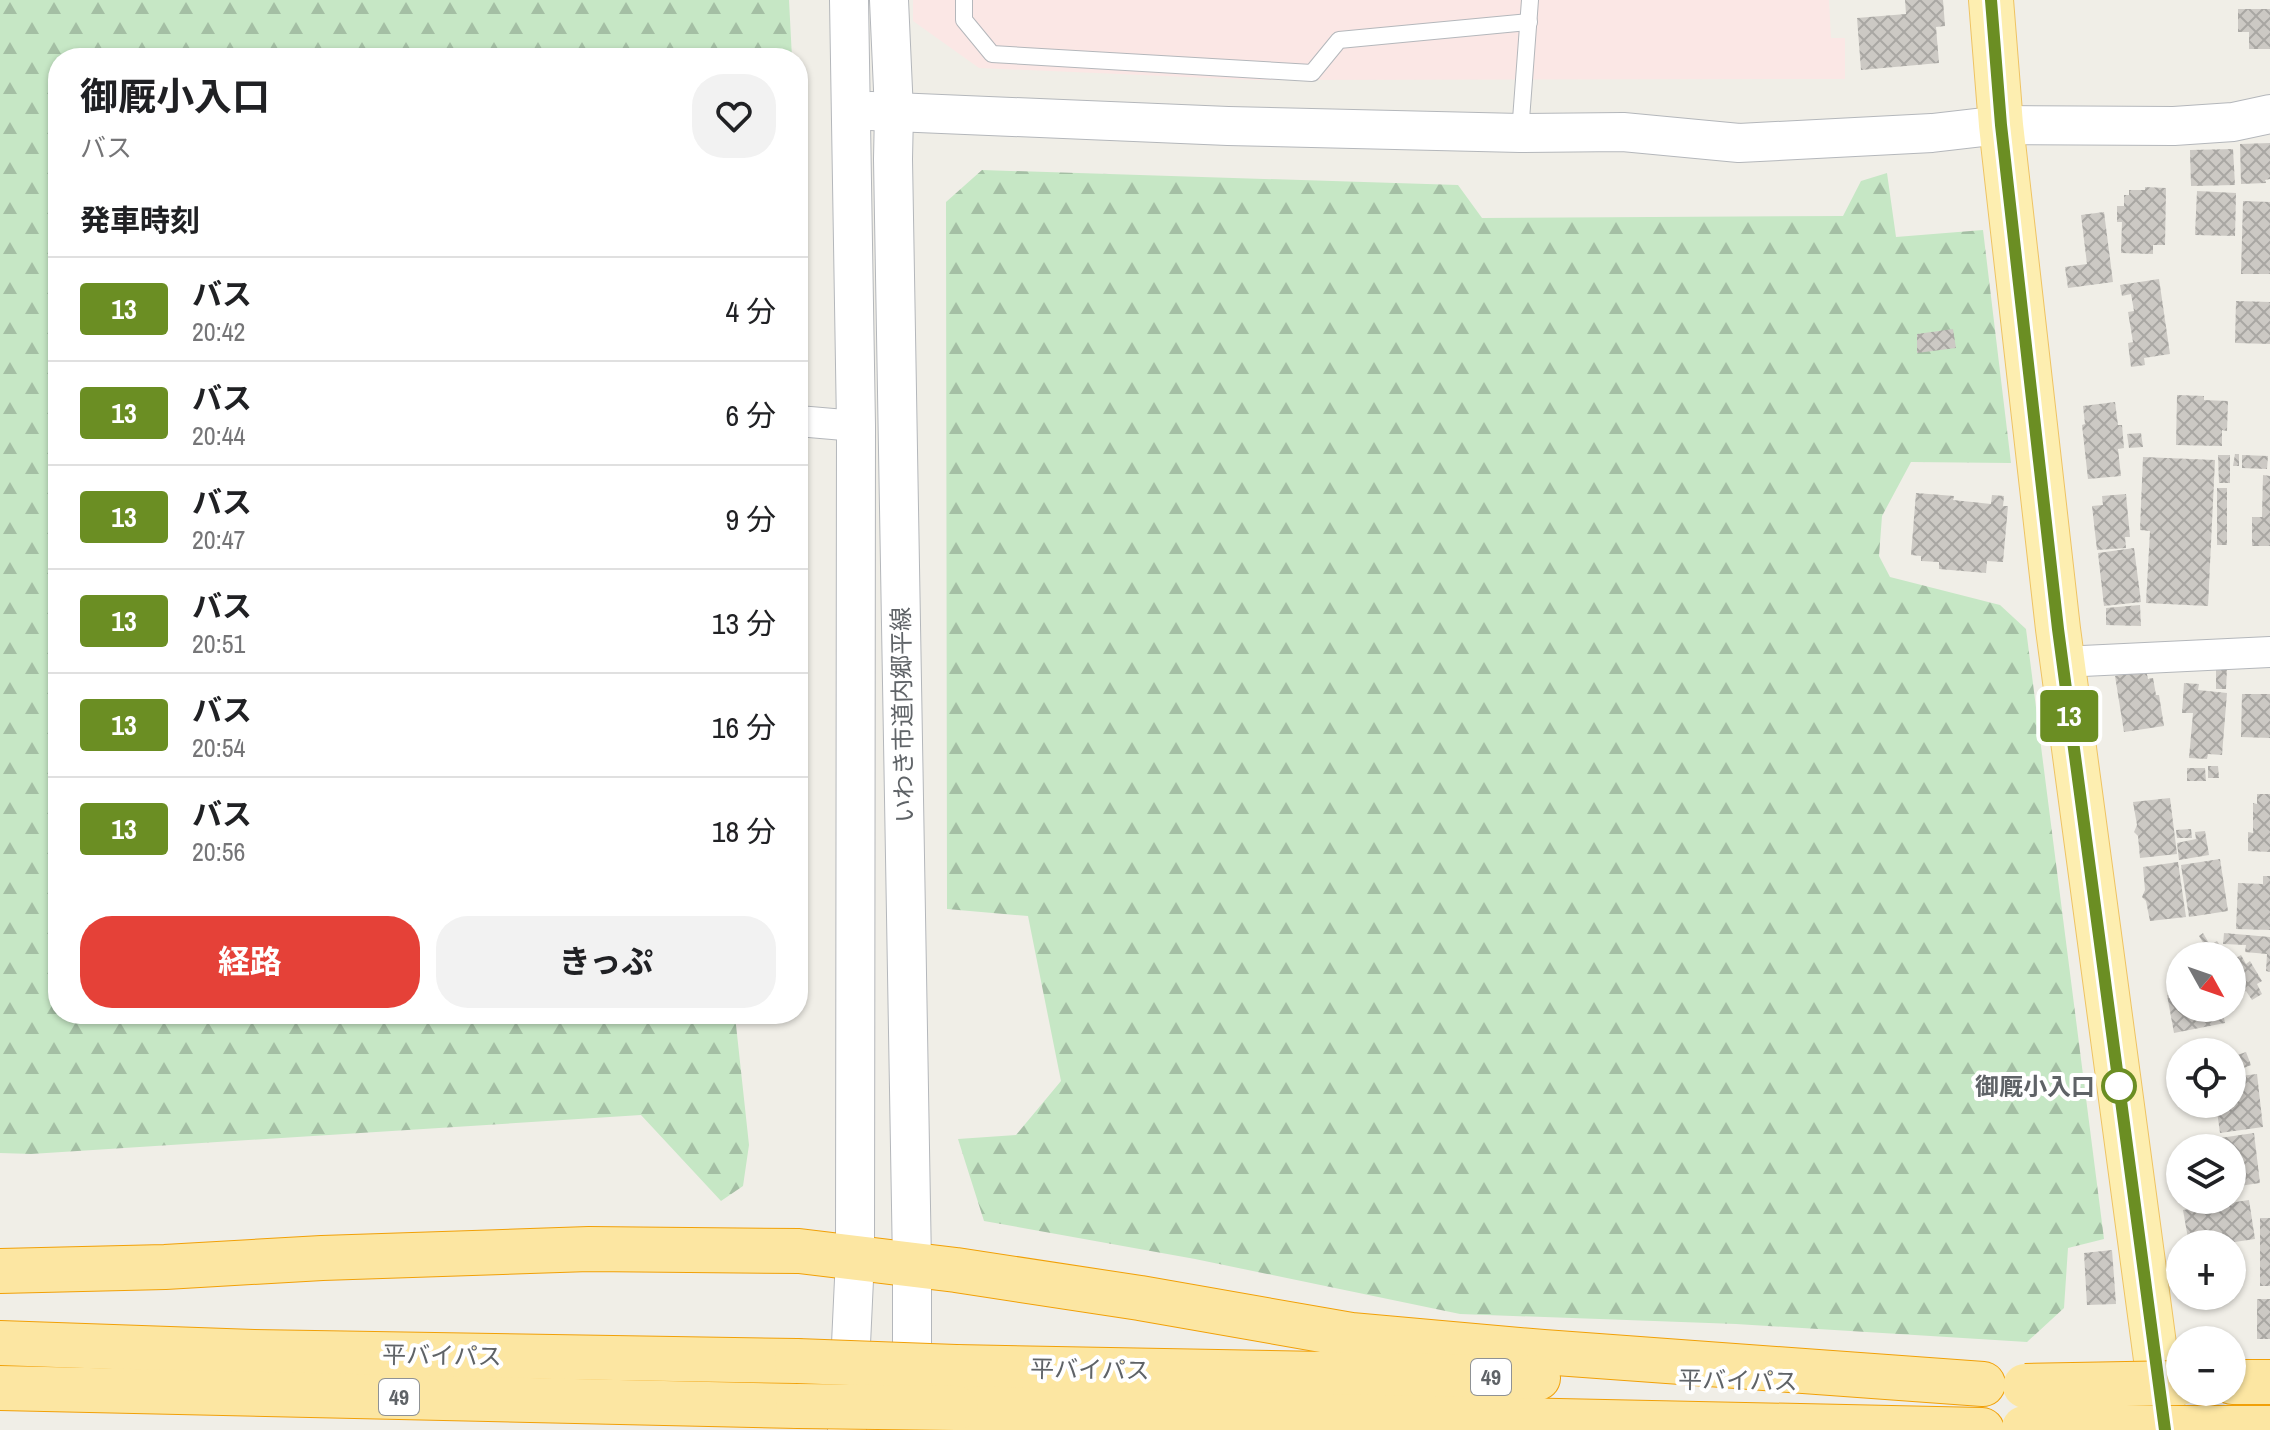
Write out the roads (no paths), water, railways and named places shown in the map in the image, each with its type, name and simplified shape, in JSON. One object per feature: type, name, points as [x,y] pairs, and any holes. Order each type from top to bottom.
[{"type":"highway","points":[[0,1271],[589,1249],[799,1251],[912,1264],[1140,1298],[1351,1335],[1543,1352],[2001,1412]]},
{"type":"highway","name":"平バイパス","points":[[0,1343],[270,1352],[797,1361],[956,1387],[2001,1412],[2269,1428]]},
{"type":"highway","points":[[2246,1382],[2270,1382]]},
{"type":"highway","name":"平バイパス","points":[[2001,1412],[2166,1385]]},
{"type":"highway","name":"平バイパス","points":[[0,1388],[798,1406],[956,1387]]},
{"type":"main road","points":[[1991,0],[2001,125],[2062,662],[2165,1430]]},
{"type":"street","name":"いわき市道内郷平線","points":[[847,1430],[855,1258],[856,426],[849,0]]},
{"type":"street","name":"いわき市道内郷平線","points":[[889,0],[894,112],[912,1430]]},
{"type":"street","points":[[850,111],[1228,126],[1520,133],[1623,132],[1739,143],[1932,133],[2001,125],[2174,126],[2233,122],[2270,114]]},
{"type":"street","points":[[808,422],[856,426]]},
{"type":"street","points":[[2062,662],[2270,652]]},
{"type":"lane","points":[[964,0],[964,20],[992,54],[1312,73],[1339,40],[1529,22]]},
{"type":"lane","points":[[1520,133],[1530,0]]},
{"type":"place","name":"御厩小入口","points":[[2119,1086]]}]
